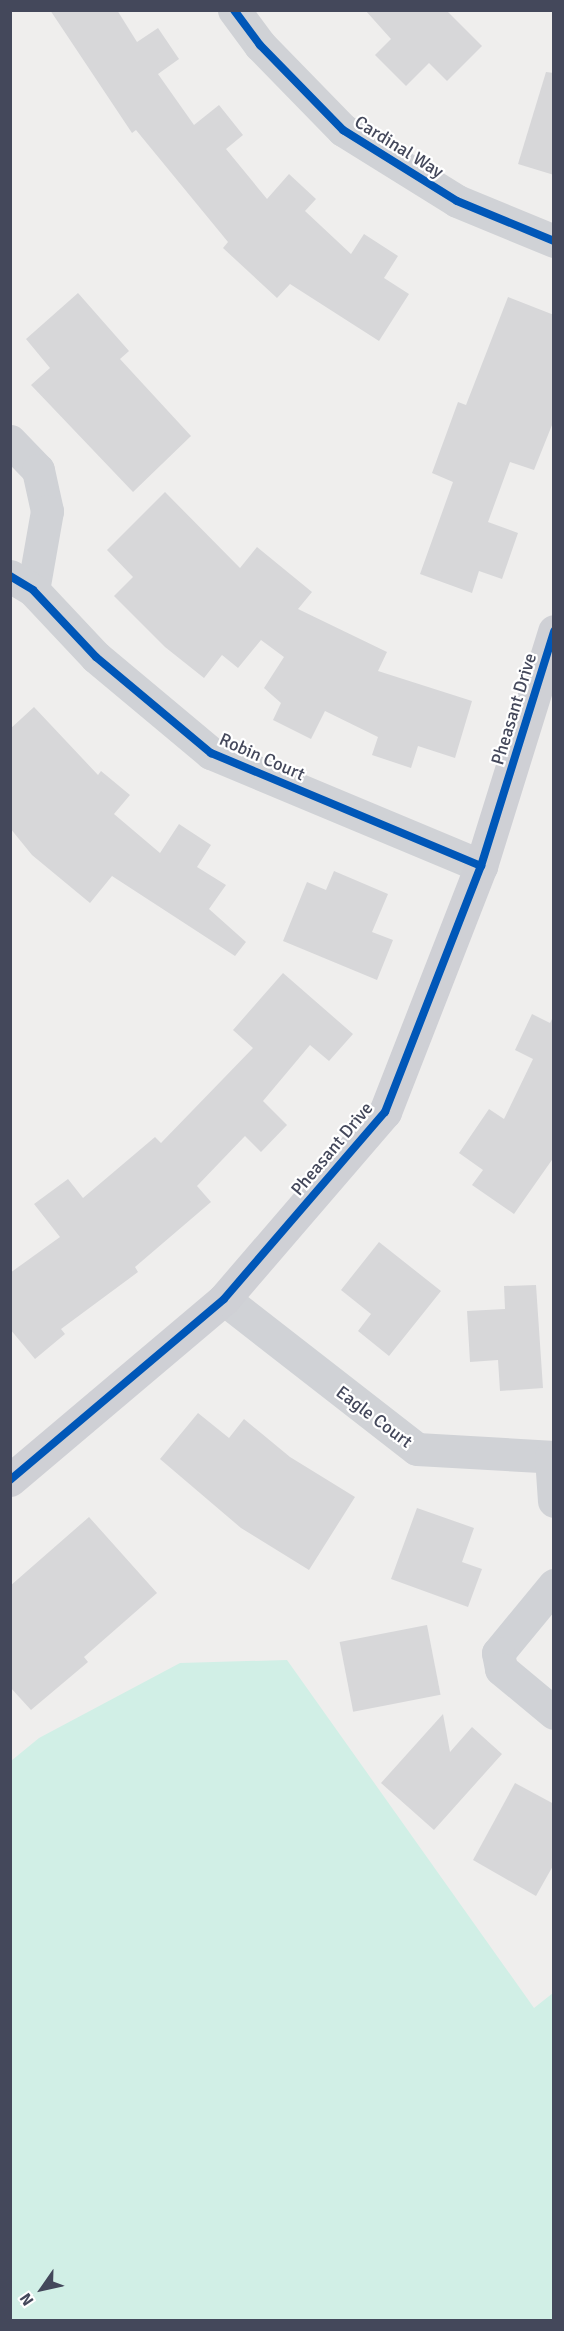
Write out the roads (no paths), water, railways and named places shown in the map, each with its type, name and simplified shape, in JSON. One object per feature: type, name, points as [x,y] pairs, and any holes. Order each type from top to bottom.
[{"type":"street","name":"Cardinal Way","points":[[234,10],[260,45],[343,130],[457,201],[554,241]]},
{"type":"street","name":"Robin Court","points":[[10,441],[38,470],[47,511],[22,583],[96,657],[211,753],[481,866]]},
{"type":"street","name":"Pheasant Drive","points":[[11,1479],[224,1299],[385,1112],[481,866],[554,631]]},
{"type":"street","name":"Eagle Court","points":[[224,1299],[417,1449],[552,1457]]},
{"type":"street","points":[[552,1457],[554,1501]]},
{"type":"street","points":[[554,1585],[498,1653],[501,1669],[554,1713]]}]
